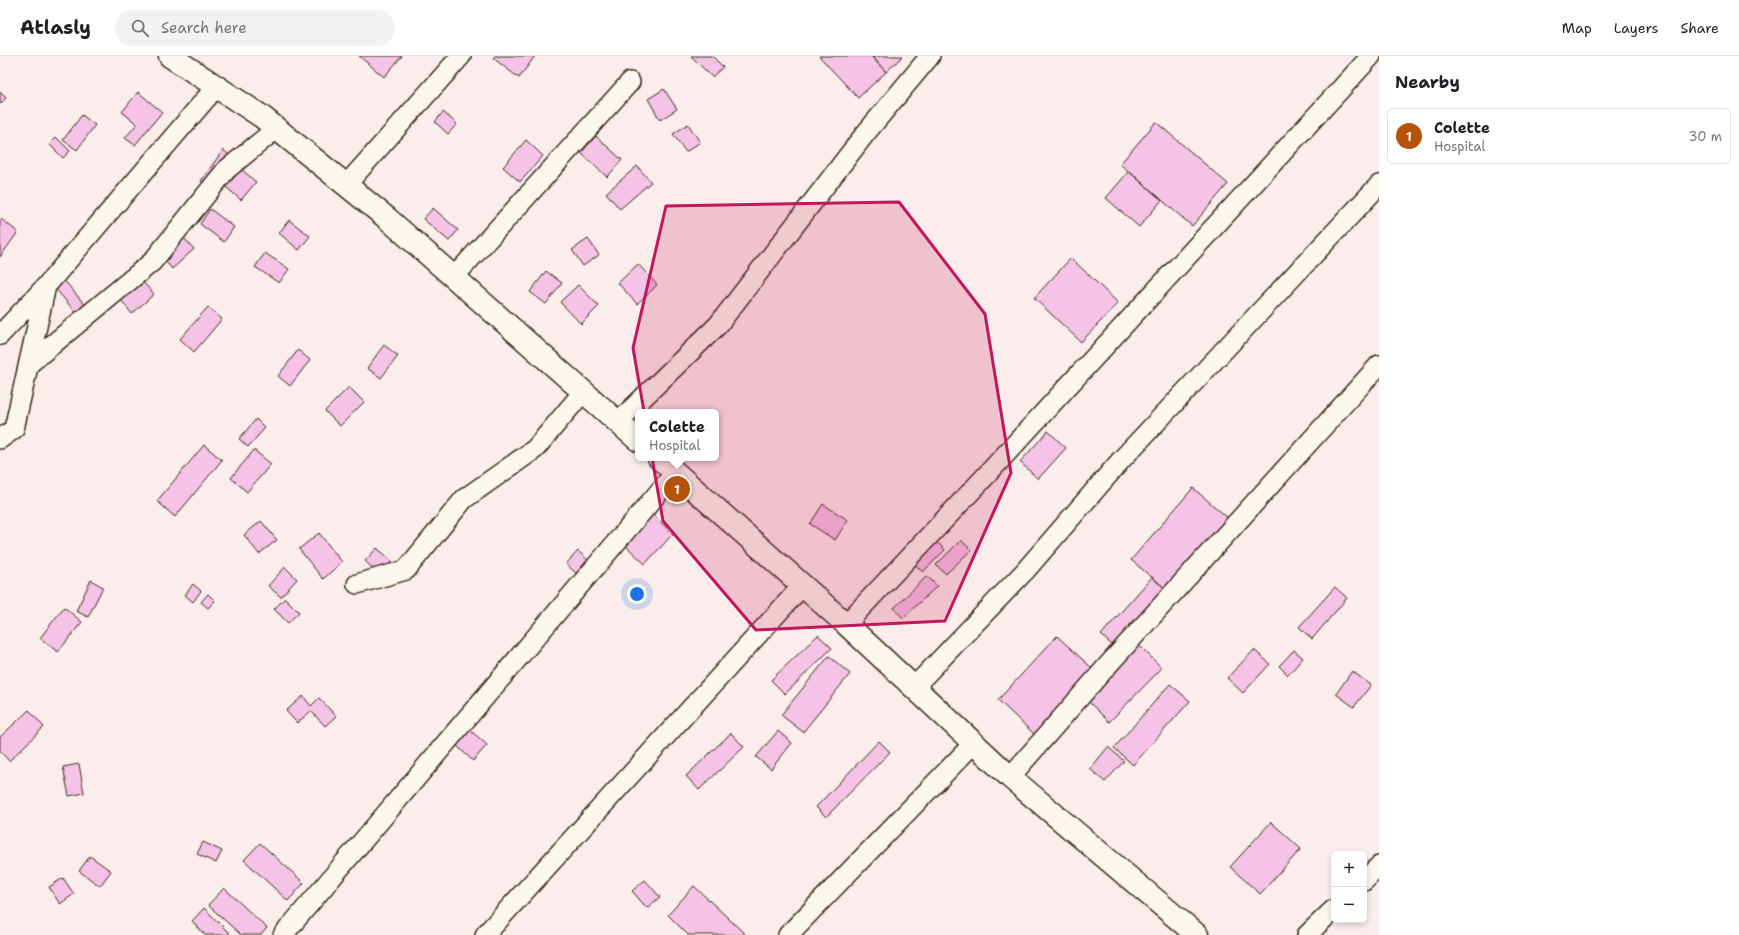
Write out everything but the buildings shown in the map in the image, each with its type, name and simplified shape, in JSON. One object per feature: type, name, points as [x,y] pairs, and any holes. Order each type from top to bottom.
[{"type":"main road","points":[[170,56],[261,116],[388,219],[635,437]]},
{"type":"main road","points":[[662,461],[846,624],[1010,777],[1197,935]]},
{"type":"street","points":[[346,185],[461,56]]},
{"type":"street","points":[[618,422],[718,325],[865,134],[930,56]]},
{"type":"street","points":[[846,624],[981,482],[1371,56]]},
{"type":"street","points":[[454,277],[630,82]]},
{"type":"street","points":[[0,335],[46,286],[216,87]]},
{"type":"street","points":[[29,364],[152,262],[226,170],[276,129]]},
{"type":"street","points":[[914,687],[1025,570],[1122,459],[1379,185]]},
{"type":"street","points":[[0,439],[14,429],[46,286]]},
{"type":"street","points":[[1010,777],[1108,665],[1379,365]]},
{"type":"street","points":[[357,584],[406,570],[464,499],[535,449],[583,392]]},
{"type":"street","points":[[283,935],[675,472]]},
{"type":"street","points":[[485,935],[803,585]]},
{"type":"street","points":[[788,935],[974,742]]},
{"type":"street","points":[[1367,878],[1379,866]]},
{"type":"street","points":[[1307,935],[1331,913]]},
{"type":"highlighted area","points":[[899,202],[985,314],[1011,473],[945,621],[756,630],[663,521],[633,348],[666,206]]},
{"type":"place","name":"Colette","points":[[677,489]]}]
